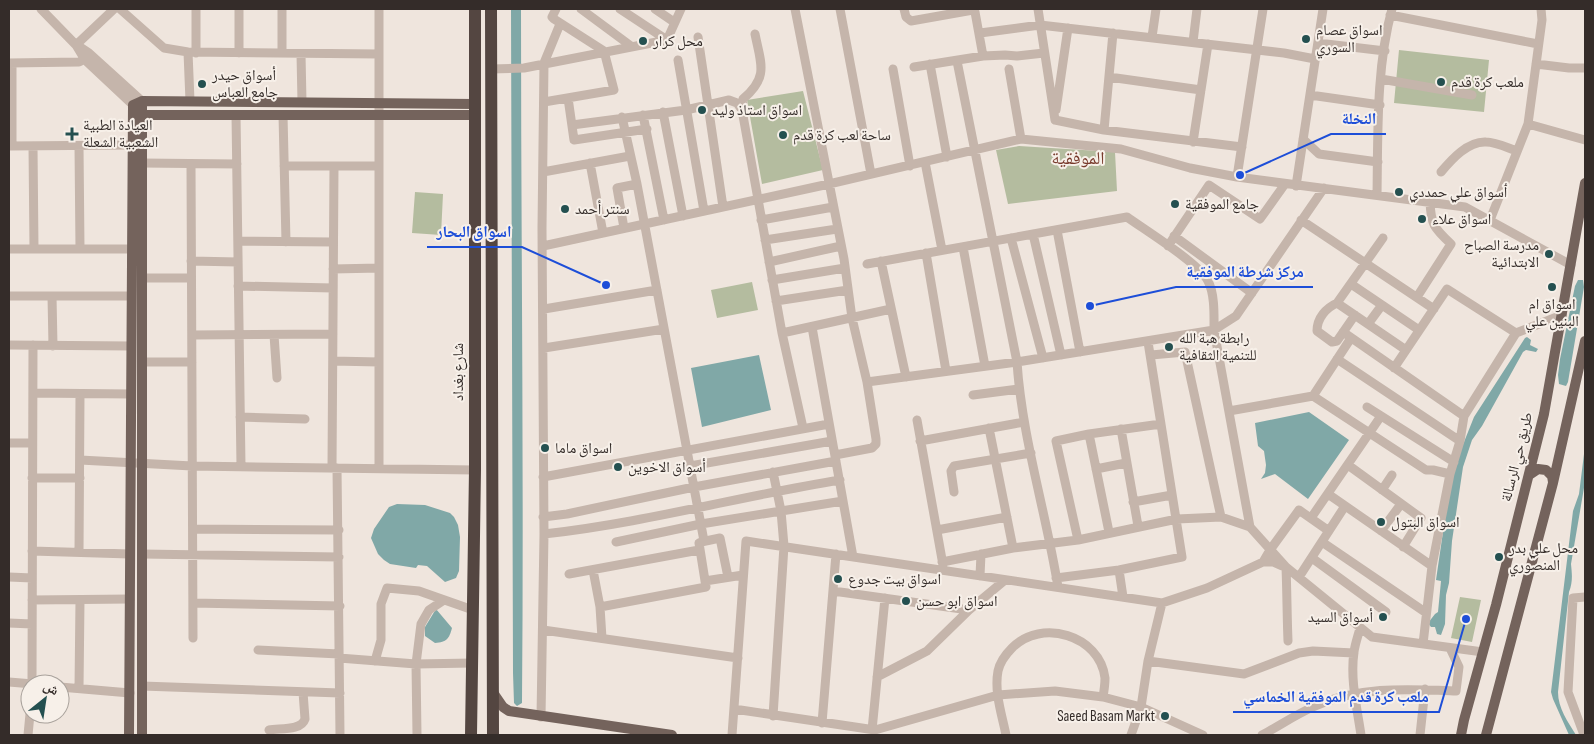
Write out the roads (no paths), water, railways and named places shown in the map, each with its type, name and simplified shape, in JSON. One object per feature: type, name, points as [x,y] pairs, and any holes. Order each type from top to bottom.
[{"type":"highway","name":"شارع بغداد","points":[[471,735],[474,470],[475,9]]},
{"type":"highway","points":[[491,9],[492,690],[494,735]]},
{"type":"main road","points":[[137,109],[190,101],[379,103],[475,110]]},
{"type":"main road","points":[[137,109],[236,115],[379,115],[475,110]]},
{"type":"main road","points":[[129,735],[132,145],[137,109]]},
{"type":"main road","points":[[137,109],[142,163],[142,735]]},
{"type":"main road","name":"طريق حي الرسالة","points":[[1461,735],[1529,475],[1550,383],[1585,183]]},
{"type":"main road","points":[[1486,735],[1582,368],[1585,341]]},
{"type":"main road","points":[[1534,454],[1540,461],[1548,465],[1556,462],[1558,459]]},
{"type":"main road","points":[[1529,475],[1538,469],[1546,470],[1552,476],[1553,483]]},
{"type":"main road","points":[[492,690],[503,707],[509,711],[672,735]]},
{"type":"main road","points":[[494,735],[498,720],[509,711]]},
{"type":"street","points":[[41,9],[137,109]]},
{"type":"street","points":[[76,45],[114,9]]},
{"type":"street","points":[[120,9],[164,48],[192,53],[379,54]]},
{"type":"street","points":[[190,101],[196,9]]},
{"type":"street","points":[[239,9],[239,53]]},
{"type":"street","points":[[282,9],[282,53]]},
{"type":"street","points":[[379,9],[379,468]]},
{"type":"street","points":[[544,102],[614,90],[604,51],[552,17],[556,9]]},
{"type":"street","points":[[581,9],[632,46]]},
{"type":"street","points":[[620,9],[667,40]]},
{"type":"street","points":[[656,9],[674,22]]},
{"type":"street","points":[[667,40],[681,9]]},
{"type":"street","points":[[543,517],[567,514],[694,486],[773,472],[872,448],[876,444],[867,382],[852,318],[845,268],[796,9]]},
{"type":"street","points":[[840,9],[871,174]]},
{"type":"street","points":[[904,9],[906,17],[911,20],[973,10],[980,33],[983,56]]},
{"type":"street","points":[[1038,9],[1055,120]]},
{"type":"street","points":[[1152,37],[1156,9]]},
{"type":"street","points":[[1193,42],[1198,9]]},
{"type":"street","points":[[1237,177],[1263,9]]},
{"type":"street","points":[[1296,186],[1323,9]]},
{"type":"street","points":[[1490,220],[1528,124],[1542,20],[1541,9]]},
{"type":"street","points":[[1377,195],[1381,80],[1391,12],[1538,44]]},
{"type":"street","points":[[541,717],[544,534],[544,63],[560,24]]},
{"type":"street","points":[[980,33],[1040,25],[1284,53],[1315,59]]},
{"type":"street","points":[[1055,120],[1068,28]]},
{"type":"street","points":[[1104,130],[1114,33]]},
{"type":"street","points":[[755,34],[760,63],[760,80],[754,90],[743,99],[742,110],[782,333],[804,428]]},
{"type":"street","points":[[698,37],[724,207]]},
{"type":"street","points":[[491,69],[524,68],[667,40]]},
{"type":"street","points":[[1318,42],[1385,51]]},
{"type":"street","points":[[1193,142],[1208,44]]},
{"type":"street","points":[[914,67],[983,56],[1017,56],[1044,53]]},
{"type":"street","points":[[301,54],[302,102]]},
{"type":"street","points":[[88,58],[79,62],[10,63],[10,146],[132,145]]},
{"type":"street","points":[[678,60],[704,211]]},
{"type":"street","points":[[957,61],[1017,362],[1024,422],[1057,583]]},
{"type":"street","points":[[930,64],[947,157]]},
{"type":"street","points":[[1536,64],[1585,68]]},
{"type":"street","points":[[893,69],[910,166]]},
{"type":"street","points":[[1009,69],[1021,140]]},
{"type":"street","points":[[1109,77],[1201,90]]},
{"type":"street","points":[[1381,80],[1472,95]]},
{"type":"street","points":[[1310,95],[1380,106]]},
{"type":"street","points":[[568,98],[574,140],[646,129]]},
{"type":"street","points":[[572,125],[686,110],[728,100],[736,102],[742,110]]},
{"type":"street","points":[[663,112],[683,216]]},
{"type":"street","points":[[236,115],[241,466]]},
{"type":"street","points":[[283,115],[286,242]]},
{"type":"street","points":[[643,115],[664,220]]},
{"type":"street","points":[[622,117],[637,184],[704,541]]},
{"type":"street","points":[[1055,120],[1104,130],[1242,147]]},
{"type":"street","points":[[1528,124],[1585,140]]},
{"type":"street","points":[[1303,139],[1319,154],[1378,162]]},
{"type":"street","points":[[543,246],[910,166],[976,151],[996,144],[1021,140],[1121,149],[1190,168],[1237,177],[1464,207],[1571,265]]},
{"type":"street","points":[[1441,172],[1452,159],[1467,147],[1476,143],[1487,142],[1517,151]]},
{"type":"street","points":[[33,146],[34,249]]},
{"type":"street","points":[[79,146],[80,249]]},
{"type":"street","points":[[543,172],[630,156]]},
{"type":"street","points":[[925,162],[942,250]]},
{"type":"street","points":[[142,163],[237,164]]},
{"type":"street","points":[[590,163],[603,233]]},
{"type":"street","points":[[190,164],[193,638]]},
{"type":"street","points":[[284,166],[379,166]]},
{"type":"street","points":[[334,166],[333,361],[335,468],[339,530],[340,735]]},
{"type":"street","points":[[624,228],[617,188],[637,184]]},
{"type":"street","points":[[1168,246],[1209,185],[1260,219],[1285,184]]},
{"type":"street","points":[[867,382],[1017,362],[1214,330],[1236,316],[1324,188]]},
{"type":"street","points":[[1417,298],[1451,244],[1437,231],[1431,220],[1430,202]]},
{"type":"street","points":[[761,220],[833,207]]},
{"type":"street","points":[[867,264],[1127,217],[1197,267],[1208,281],[1214,307],[1214,330],[1250,527]]},
{"type":"street","points":[[1301,220],[1434,308]]},
{"type":"street","points":[[765,240],[837,229]]},
{"type":"street","points":[[1057,230],[1080,352]]},
{"type":"street","points":[[1032,234],[1061,355]]},
{"type":"street","points":[[1174,236],[1252,293]]},
{"type":"street","points":[[1011,238],[1042,358]]},
{"type":"street","points":[[1355,315],[1337,342],[1332,342],[1317,331],[1317,324],[1328,307],[1337,303],[1383,238]]},
{"type":"street","points":[[238,241],[334,242]]},
{"type":"street","points":[[769,262],[841,246]]},
{"type":"street","points":[[963,247],[985,366]]},
{"type":"street","points":[[9,249],[131,249]]},
{"type":"street","points":[[926,253],[946,371]]},
{"type":"street","points":[[191,261],[238,262]]},
{"type":"street","points":[[881,262],[906,377]]},
{"type":"street","points":[[333,270],[379,268]]},
{"type":"street","points":[[772,280],[845,268]]},
{"type":"street","points":[[142,278],[191,278]]},
{"type":"street","points":[[1351,284],[1419,330]]},
{"type":"street","points":[[238,286],[333,288]]},
{"type":"street","points":[[1394,368],[1447,289],[1516,333]]},
{"type":"street","points":[[544,309],[657,290]]},
{"type":"street","points":[[776,300],[848,290]]},
{"type":"street","points":[[9,296],[131,296]]},
{"type":"street","points":[[52,296],[53,346]]},
{"type":"street","points":[[1337,303],[1406,350]]},
{"type":"street","points":[[1368,324],[1382,305]]},
{"type":"street","points":[[782,333],[891,309]]},
{"type":"street","points":[[1422,644],[1432,566],[1450,474],[1460,441],[1464,416],[1516,333],[1562,315]]},
{"type":"street","points":[[812,326],[853,557]]},
{"type":"street","points":[[544,348],[664,329]]},
{"type":"street","points":[[1343,332],[1464,416]]},
{"type":"street","points":[[192,335],[333,334]]},
{"type":"street","points":[[274,335],[277,378]]},
{"type":"street","points":[[1313,396],[1351,338]]},
{"type":"street","points":[[1057,583],[1182,557],[1148,342]]},
{"type":"street","points":[[9,345],[131,346]]},
{"type":"street","points":[[32,674],[33,345]]},
{"type":"street","points":[[1151,355],[1185,352],[1221,517]]},
{"type":"street","points":[[1338,359],[1460,441]]},
{"type":"street","points":[[333,361],[379,362]]},
{"type":"street","points":[[142,362],[192,362]]},
{"type":"street","points":[[972,395],[1019,389]]},
{"type":"street","points":[[33,393],[131,394]]},
{"type":"street","points":[[79,552],[80,394]]},
{"type":"street","points":[[1229,411],[1313,396],[1426,470],[1450,474]]},
{"type":"street","points":[[1367,407],[1454,462]]},
{"type":"street","points":[[1311,518],[1381,416]]},
{"type":"street","points":[[240,417],[305,420]]},
{"type":"street","points":[[917,420],[943,566]]},
{"type":"street","points":[[920,441],[1024,422]]},
{"type":"street","points":[[543,477],[829,424]]},
{"type":"street","points":[[1078,540],[1056,441],[1089,434],[1161,424]]},
{"type":"street","points":[[989,428],[1013,548]]},
{"type":"street","points":[[1121,429],[1138,526]]},
{"type":"street","points":[[1089,434],[1109,532]]},
{"type":"street","points":[[690,466],[832,441]]},
{"type":"street","points":[[9,443],[32,443]]},
{"type":"street","points":[[954,492],[951,471],[954,466],[1031,454]]},
{"type":"street","points":[[80,460],[131,461],[192,466],[474,470]]},
{"type":"street","points":[[1096,469],[1126,463]]},
{"type":"street","points":[[1348,465],[1421,518],[1403,546]]},
{"type":"street","points":[[773,472],[781,511],[784,546],[773,716]]},
{"type":"street","points":[[1382,490],[1392,475]]},
{"type":"street","points":[[32,478],[80,478]]},
{"type":"street","points":[[544,534],[571,531],[840,480]]},
{"type":"street","points":[[1328,494],[1432,566]]},
{"type":"street","points":[[1133,502],[1172,495]]},
{"type":"street","points":[[616,542],[700,524],[843,501]]},
{"type":"street","points":[[1382,531],[1401,504]]},
{"type":"street","points":[[1299,577],[1345,506]]},
{"type":"street","points":[[1263,562],[1299,510],[1329,531]]},
{"type":"street","points":[[567,514],[571,531]]},
{"type":"street","points":[[937,530],[1007,517]]},
{"type":"street","points":[[943,566],[981,554],[1078,540],[1177,519],[1221,517],[1250,527],[1286,567],[1372,638],[1483,652]]},
{"type":"street","points":[[193,529],[339,530]]},
{"type":"street","points":[[600,607],[706,587],[699,550],[699,543],[704,541],[720,538],[728,577]]},
{"type":"street","points":[[732,735],[746,541],[853,557],[943,566],[980,576],[1005,580],[1057,583],[1162,603],[1207,588],[1263,562],[1273,562],[1286,567]]},
{"type":"street","points":[[1322,542],[1425,612]]},
{"type":"street","points":[[569,574],[699,550]]},
{"type":"street","points":[[32,551],[130,554]]},
{"type":"street","points":[[142,554],[339,557]]},
{"type":"street","points":[[822,722],[836,554]]},
{"type":"street","points":[[980,576],[981,554]]},
{"type":"street","points":[[1312,558],[1386,612]]},
{"type":"street","points":[[1286,567],[1288,642]]},
{"type":"street","points":[[593,570],[600,607],[602,638]]},
{"type":"street","points":[[1119,570],[1123,597]]},
{"type":"street","points":[[705,581],[743,575]]},
{"type":"street","points":[[9,577],[32,578]]},
{"type":"street","points":[[877,676],[927,651],[969,610],[1005,580]]},
{"type":"street","points":[[375,661],[381,640],[381,604],[387,588],[419,591],[473,610]]},
{"type":"street","points":[[833,591],[969,610]]},
{"type":"street","points":[[1584,735],[1568,692],[1573,598],[1585,597]]},
{"type":"street","points":[[872,730],[885,598]]},
{"type":"street","points":[[32,600],[130,599]]},
{"type":"street","points":[[79,688],[80,600]]},
{"type":"street","points":[[417,735],[416,664],[421,624],[430,610],[444,600]]},
{"type":"street","points":[[193,603],[340,606]]},
{"type":"street","points":[[1131,735],[1141,707],[1148,662],[1162,603]]},
{"type":"street","points":[[9,623],[32,624]]},
{"type":"street","points":[[1360,628],[1354,653],[1354,693],[1361,735]]},
{"type":"street","points":[[543,630],[738,658]]},
{"type":"street","points":[[1006,735],[998,695],[998,669],[1008,652],[1015,645],[1030,636],[1052,632],[1067,635],[1081,641],[1096,656],[1104,678],[1103,697]]},
{"type":"street","points":[[1262,735],[1313,707],[1354,693],[1401,688],[1456,691],[1459,667],[1450,648]]},
{"type":"street","points":[[258,650],[416,664],[472,663]]},
{"type":"street","points":[[1148,662],[1244,674],[1299,653],[1312,651],[1354,653]]},
{"type":"street","points":[[142,686],[340,693]]},
{"type":"street","points":[[70,688],[130,693]]},
{"type":"street","points":[[1420,735],[1425,689]]},
{"type":"street","points":[[734,710],[875,730],[998,695],[1055,691],[1103,697],[1141,707],[1192,734],[1203,735]]},
{"type":"street","points":[[269,730],[299,726],[304,723],[302,692]]},
{"type":"water","points":[[511,9],[521,9],[523,616],[522,703],[517,706],[514,703],[513,673]]},
{"type":"water","points":[[1578,280],[1583,280],[1584,287],[1566,386],[1559,384],[1558,375],[1575,286]]},
{"type":"water","points":[[1527,337],[1531,340],[1530,345],[1538,349],[1536,352],[1526,350],[1523,352],[1482,426],[1472,440],[1463,467],[1452,541],[1445,624],[1441,635],[1437,634],[1435,627],[1431,627],[1428,623],[1438,612],[1441,581],[1436,580],[1450,484],[1474,417]]},
{"type":"water","points":[[759,355],[771,410],[702,427],[691,368]]},
{"type":"water","points":[[1309,412],[1349,440],[1308,499],[1275,474],[1261,479],[1265,473],[1266,465],[1264,451],[1258,446],[1255,423]]},
{"type":"water","points":[[1585,446],[1585,482],[1571,564],[1572,581],[1569,592],[1558,692],[1562,709],[1576,735],[1569,735],[1551,692],[1573,511],[1579,494]]},
{"type":"water","points":[[397,504],[425,505],[450,513],[454,517],[458,525],[460,537],[459,571],[456,578],[445,582],[427,566],[418,565],[416,568],[390,564],[378,554],[371,538],[374,529],[389,507]]},
{"type":"water","points":[[436,609],[452,628],[447,639],[435,643],[425,636],[425,627]]},
{"type":"place","name":"اسواق عصام السوري","points":[[1306,39]]},
{"type":"place","name":"محل كرار","points":[[643,41]]},
{"type":"place","name":"ملعب كرة قدم","points":[[1441,82]]},
{"type":"place","name":"أسواق حيدر جامع العباس","points":[[202,84]]},
{"type":"place","name":"اسواق استاذ وليد","points":[[702,110]]},
{"type":"place","name":"العيادة الطبية الشعبية الشعلة","points":[[72,134]]},
{"type":"place","name":"ساحة لعب كرة قدم","points":[[783,135]]},
{"type":"place","name":"النخلة","points":[[1240,175]]},
{"type":"place","name":"ٲسواق علي حمددي","points":[[1399,192]]},
{"type":"place","name":"جامع الموفقية","points":[[1175,204]]},
{"type":"place","name":"سنتر أحمد","points":[[565,209]]},
{"type":"place","name":"اسواق علاء","points":[[1422,219]]},
{"type":"place","name":"مدرسة الصباح الابتدائية","points":[[1549,254]]},
{"type":"place","name":"اسواق البحار","points":[[606,285]]},
{"type":"place","name":"اسواق ام البنين علي","points":[[1552,287]]},
{"type":"place","name":"مركز شرطة الموفقية","points":[[1090,306]]},
{"type":"place","name":"رابطة هبة الله للتنمية الثقافية","points":[[1169,347]]},
{"type":"place","name":"اسواق ماما","points":[[545,448]]},
{"type":"place","name":"أسواق الاخوين","points":[[618,467]]},
{"type":"place","name":"اسواق البتول","points":[[1381,522]]},
{"type":"place","name":"محل علي بدر المنصوري","points":[[1499,557]]},
{"type":"place","name":"اسواق بيت جدوع","points":[[838,579]]},
{"type":"place","name":"اسواق ابو حسن","points":[[906,601]]},
{"type":"place","name":"أسواق السيد","points":[[1383,617]]},
{"type":"place","name":"ملعب كرة قدم الموفقية الخماسي","points":[[1466,619]]},
{"type":"place","name":"Saeed Basam Markt","points":[[1165,716]]},
{"type":"district","name":"الموفقية","points":[[1078,158]]}]
